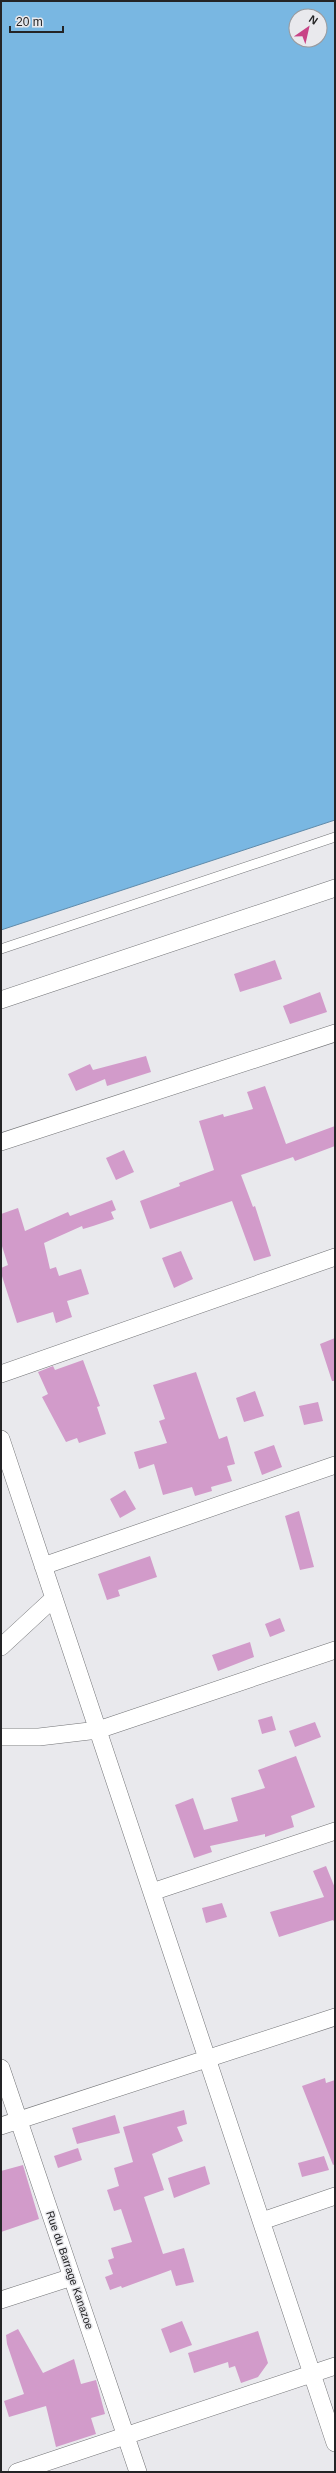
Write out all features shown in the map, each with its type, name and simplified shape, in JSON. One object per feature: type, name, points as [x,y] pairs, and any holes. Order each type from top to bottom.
[{"type":"street","points":[[1,1000],[334,892]]},
{"type":"street","points":[[1,1142],[335,1033]]},
{"type":"street","points":[[1,1374],[335,1257]]},
{"type":"street","points":[[1,1439],[335,2443]]},
{"type":"street","points":[[44,1566],[335,1465]]},
{"type":"street","points":[[1,1648],[54,1598]]},
{"type":"street","points":[[1,1737],[39,1737],[98,1730],[335,1650]]},
{"type":"street","points":[[152,1892],[335,1831]]},
{"type":"street","points":[[1,2126],[208,2060],[335,2016]]},
{"type":"street","name":"Rue du Barrage Kanazoe","points":[[1,2068],[138,2472]]},
{"type":"street","points":[[262,2221],[335,2196]]},
{"type":"street","points":[[1,2300],[72,2277]]},
{"type":"street","points":[[17,2472],[335,2366]]},
{"type":"lane","points":[[1,949],[335,837]]},
{"type":"water","points":[[1,1],[335,1],[335,820],[1,930]]},
{"type":"building","points":[[275,960],[282,979],[240,992],[234,974]]},
{"type":"building","points":[[320,992],[327,1012],[290,1024],[283,1006]]},
{"type":"building","points":[[146,1056],[151,1072],[107,1086],[105,1079],[76,1091],[68,1074],[90,1064],[93,1070]]},
{"type":"building","points":[[265,1086],[286,1144],[335,1126],[335,1146],[295,1161],[293,1157],[241,1175],[253,1207],[255,1206],[271,1256],[254,1261],[232,1201],[150,1229],[140,1201],[180,1186],[179,1183],[214,1170],[199,1121],[223,1114],[224,1117],[253,1109],[247,1092]]},
{"type":"building","points":[[124,1150],[134,1172],[116,1180],[106,1158]]},
{"type":"building","points":[[112,1200],[116,1210],[111,1212],[114,1219],[83,1229],[82,1226],[44,1243],[50,1269],[56,1267],[59,1276],[81,1269],[89,1294],[67,1301],[72,1317],[56,1323],[53,1312],[17,1323],[1,1273],[1,1268],[8,1265],[1,1243],[1,1214],[18,1208],[25,1231],[68,1212],[70,1216]]},
{"type":"building","points":[[181,1251],[193,1279],[174,1288],[162,1258]]},
{"type":"building","points":[[335,1338],[335,1381],[332,1381],[320,1344]]},
{"type":"building","points":[[83,1360],[100,1406],[97,1407],[106,1434],[79,1443],[77,1438],[66,1442],[42,1397],[48,1394],[38,1372],[53,1366],[55,1370]]},
{"type":"building","points":[[196,1372],[219,1439],[227,1436],[235,1464],[227,1466],[232,1481],[211,1487],[212,1491],[195,1496],[192,1487],[163,1495],[154,1464],[139,1469],[134,1452],[167,1443],[159,1421],[165,1419],[153,1385]]},
{"type":"building","points":[[255,1391],[264,1416],[244,1422],[236,1398]]},
{"type":"building","points":[[318,1402],[323,1421],[304,1425],[299,1406]]},
{"type":"building","points":[[274,1445],[282,1467],[262,1475],[254,1452]]},
{"type":"building","points":[[125,1490],[136,1509],[120,1518],[110,1499]]},
{"type":"building","points":[[299,1511],[314,1567],[300,1570],[285,1516]]},
{"type":"building","points":[[150,1556],[157,1577],[118,1590],[120,1596],[107,1600],[98,1574]]},
{"type":"building","points":[[280,1618],[285,1631],[270,1637],[265,1624]]},
{"type":"building","points":[[250,1642],[254,1657],[218,1671],[212,1655]]},
{"type":"building","points":[[272,1716],[276,1730],[262,1734],[258,1720]]},
{"type":"building","points":[[315,1722],[321,1737],[295,1747],[289,1731]]},
{"type":"building","points":[[296,1756],[315,1807],[291,1816],[294,1827],[265,1837],[265,1834],[210,1846],[212,1852],[194,1858],[175,1805],[193,1798],[204,1830],[238,1821],[231,1798],[265,1788],[258,1770]]},
{"type":"building","points":[[326,1866],[335,1888],[335,1923],[333,1920],[279,1937],[270,1912],[324,1897],[313,1871]]},
{"type":"building","points":[[222,1903],[227,1917],[206,1923],[202,1908]]},
{"type":"building","points":[[325,2078],[326,2083],[335,2080],[335,2164],[333,2165],[302,2086]]},
{"type":"building","points":[[184,2110],[187,2124],[177,2127],[183,2141],[152,2154],[164,2190],[144,2197],[163,2254],[184,2248],[194,2282],[176,2286],[171,2270],[122,2288],[121,2286],[110,2290],[105,2277],[113,2274],[108,2260],[114,2258],[111,2248],[132,2242],[121,2209],[114,2211],[107,2190],[119,2186],[114,2168],[133,2162],[123,2127]]},
{"type":"building","points":[[115,2115],[120,2133],[77,2144],[72,2128]]},
{"type":"building","points":[[78,2148],[82,2160],[58,2168],[54,2156]]},
{"type":"building","points":[[324,2156],[329,2170],[302,2177],[298,2163]]},
{"type":"building","points":[[23,2165],[39,2219],[1,2232],[1,2171]]},
{"type":"building","points":[[205,2166],[210,2184],[174,2198],[168,2178]]},
{"type":"building","points":[[182,2321],[192,2345],[170,2353],[161,2329]]},
{"type":"building","points":[[18,2329],[43,2373],[74,2359],[81,2384],[96,2380],[105,2414],[91,2418],[96,2434],[56,2447],[46,2406],[9,2417],[4,2401],[24,2394],[7,2344],[6,2335]]},
{"type":"building","points":[[258,2331],[268,2363],[258,2377],[241,2383],[235,2366],[229,2368],[228,2362],[194,2373],[188,2353]]}]
